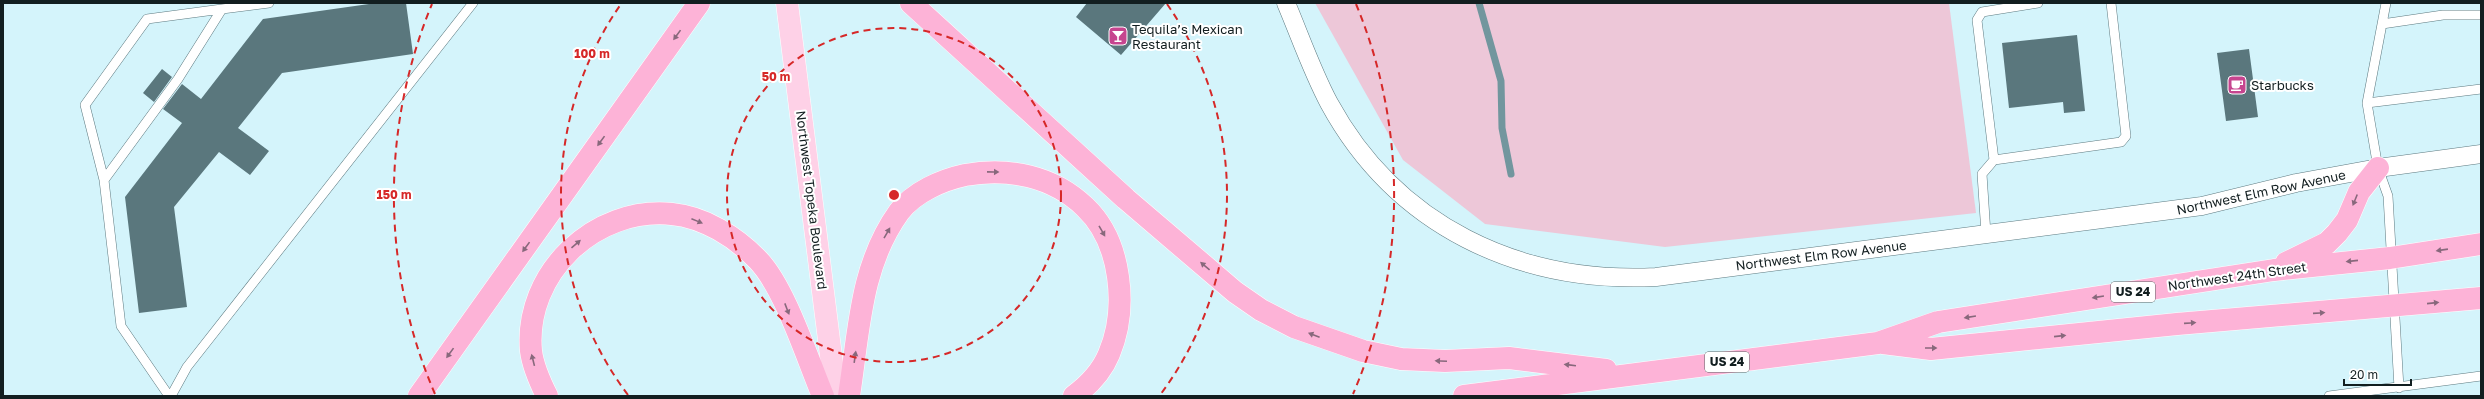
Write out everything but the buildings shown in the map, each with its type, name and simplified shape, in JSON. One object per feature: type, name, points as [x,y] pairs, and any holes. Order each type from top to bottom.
[{"type":"highway","points":[[419,396],[699,3]]},
{"type":"highway","points":[[911,3],[1126,199],[1223,282],[1261,310],[1294,327],[1363,351],[1401,359],[1445,361],[1509,358],[1637,374]]},
{"type":"highway","points":[[2274,270],[2327,243],[2347,220],[2358,192],[2378,168]]},
{"type":"highway","points":[[849,396],[868,273],[878,248],[900,210],[931,187],[952,178],[985,172],[1014,173],[1049,183],[1069,194],[1086,208],[1106,239],[1116,264],[1120,316],[1109,355],[1089,385],[1074,396]]},
{"type":"highway","points":[[547,396],[538,376],[531,349],[536,305],[547,278],[564,254],[586,235],[628,217],[656,213],[686,216],[723,232],[759,261],[782,296],[822,396]]},
{"type":"highway","name":"Northwest 24th Street","points":[[1464,396],[1878,343],[1938,322],[2274,270],[2390,258],[2481,244]]},
{"type":"highway","name":"Northwest 24th Street","points":[[1878,343],[1931,349],[2177,324],[2394,307],[2481,298]]},
{"type":"highway","points":[[1534,396],[1576,381]]},
{"type":"main road","name":"Northwest Topeka Boulevard","points":[[787,3],[836,396]]},
{"type":"street","name":"Northwest Elm Row Avenue","points":[[1286,3],[1329,103],[1351,138],[1378,171],[1413,204],[1453,232],[1475,244],[1520,262],[1588,276],[1656,276],[2202,206],[2296,183],[2378,168],[2481,154]]},
{"type":"lane","points":[[269,3],[147,19],[85,105],[104,180],[121,326],[170,396],[187,367],[473,3]]},
{"type":"lane","points":[[1994,160],[1977,20],[1982,12],[2038,3]]},
{"type":"lane","points":[[1986,234],[1982,174],[1994,160],[2121,142],[2126,136],[2111,3]]},
{"type":"lane","points":[[2386,3],[2367,103],[2378,168],[2388,196],[2390,258],[2399,388]]},
{"type":"lane","points":[[104,180],[178,79],[222,9]]},
{"type":"lane","points":[[2382,24],[2443,15],[2481,15]]},
{"type":"lane","points":[[2367,103],[2481,89]]},
{"type":"lane","points":[[2329,396],[2399,388],[2481,376]]},
{"type":"shaded area","points":[[1315,3],[1949,3],[1976,213],[1665,247],[1485,224],[1403,160]]},
{"type":"waterway","points":[[1479,3],[1501,81],[1502,128],[1511,174]]},
{"type":"place","name":"Tequila’s Mexican Restaurant","points":[[1118,36]]},
{"type":"place","name":"Starbucks","points":[[2237,85]]}]
